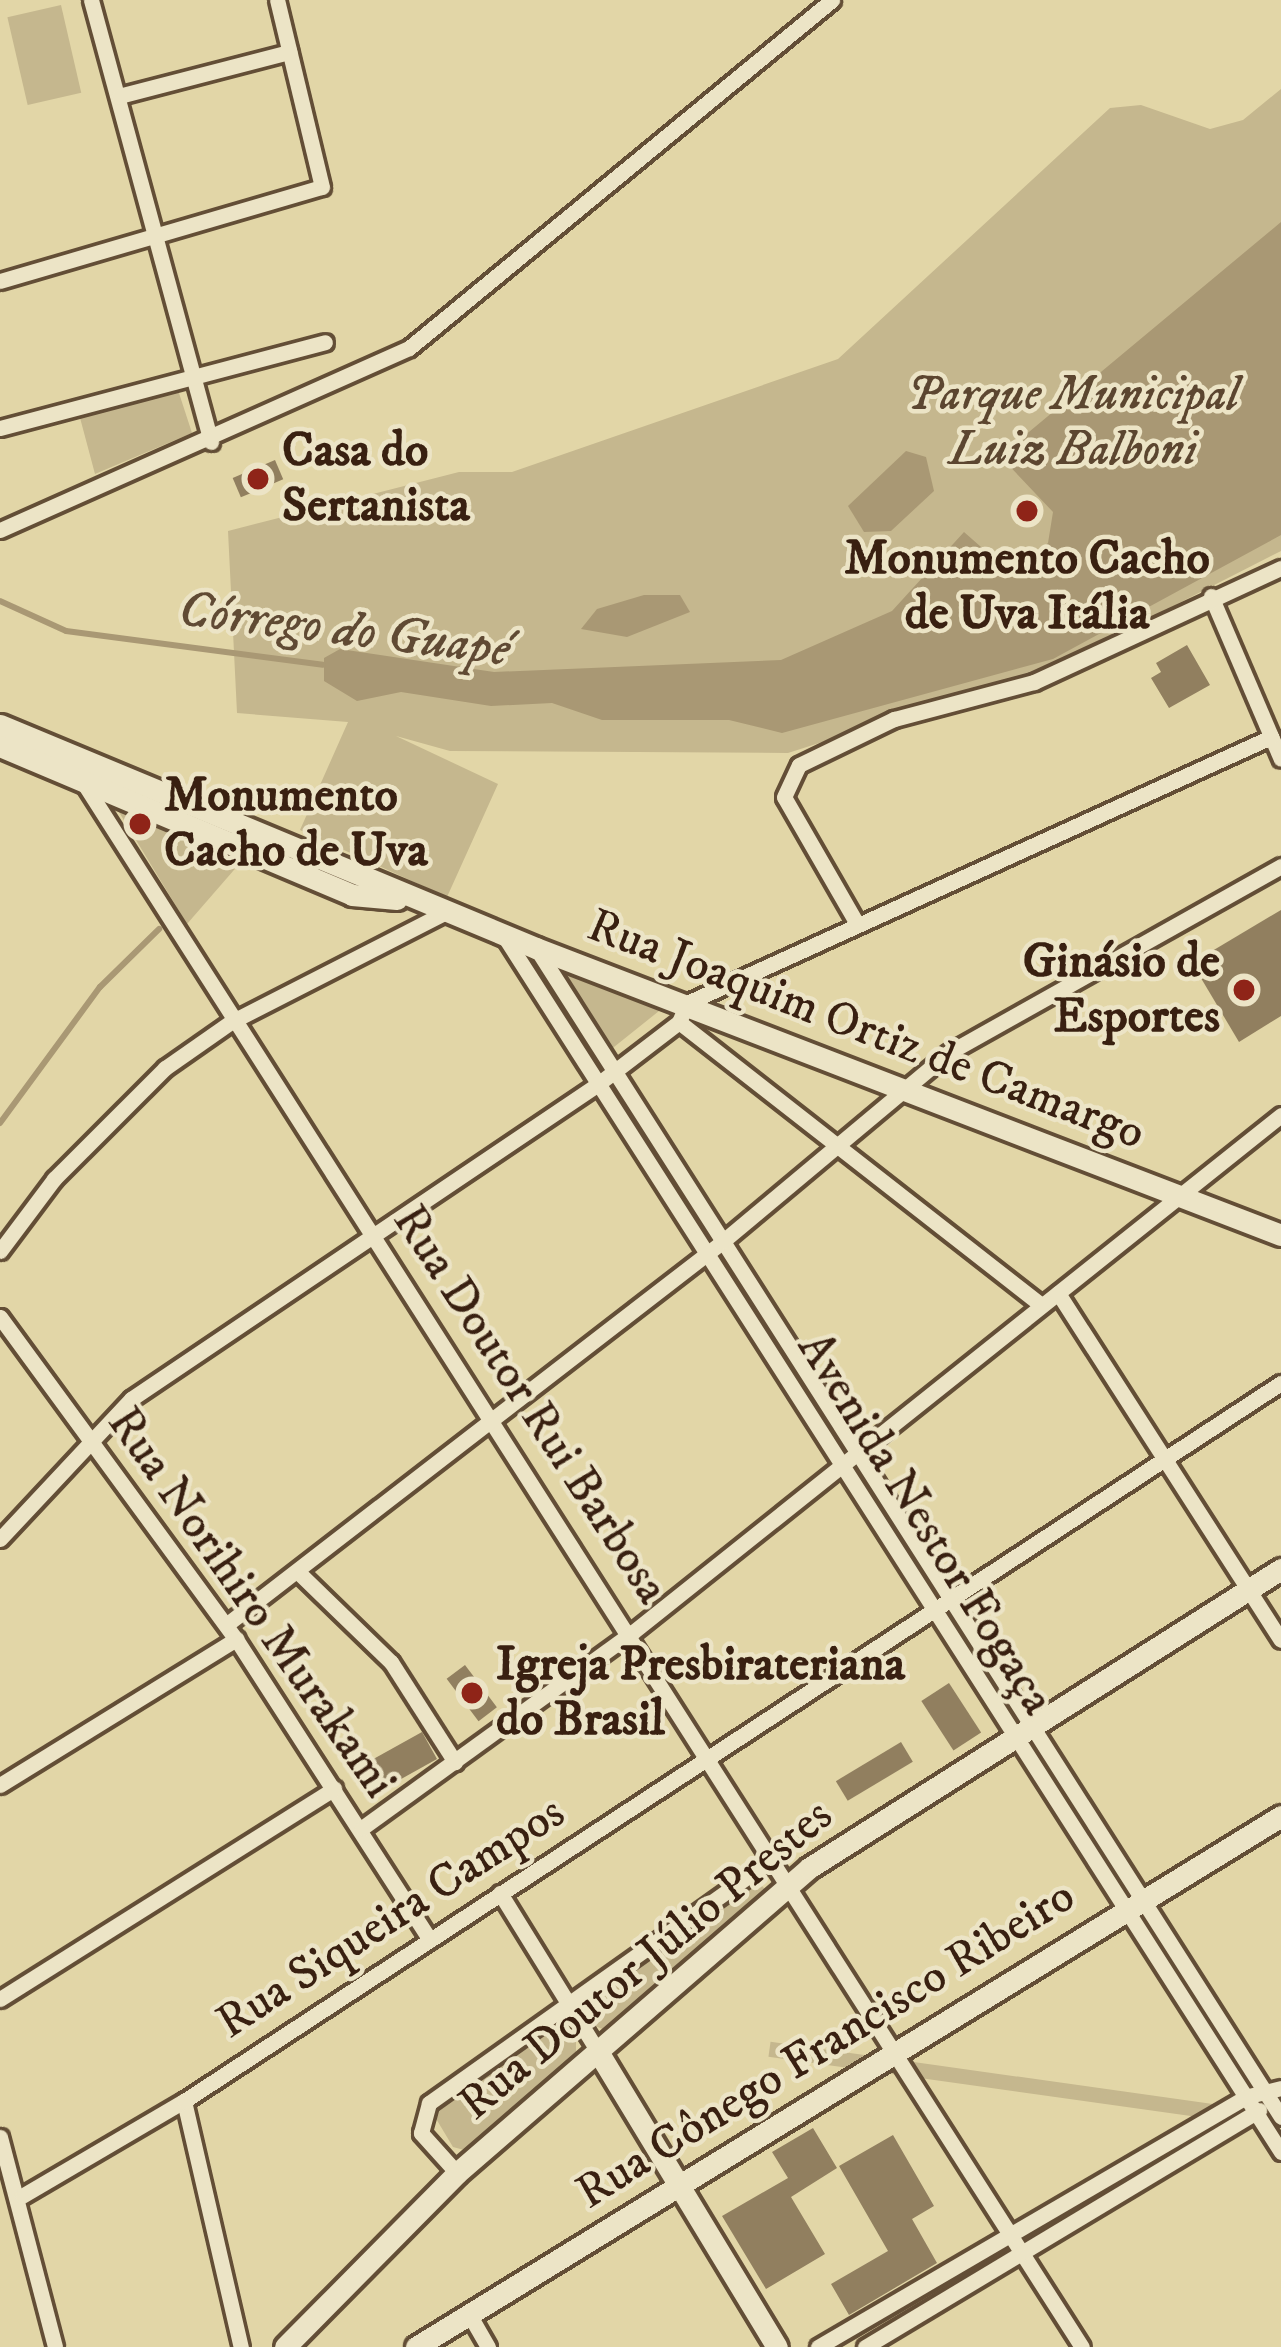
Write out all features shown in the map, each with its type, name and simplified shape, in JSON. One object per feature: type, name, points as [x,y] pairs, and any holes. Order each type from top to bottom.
[{"type":"main road","name":"Rua Joaquim Ortiz de Camargo","points":[[0,725],[683,1013],[904,1089],[1281,1235]]},
{"type":"main road","name":"Rua Joaquim Ortiz de Camargo","points":[[0,746],[352,895],[422,902]]},
{"type":"main road","name":"Rua Doutor Júlio Prestes","points":[[285,2347],[458,2173],[600,2055],[793,1882],[1281,1569]]},
{"type":"main road","name":"Rua Cônego Francisco Ribeiro","points":[[416,2347],[1281,1816]]},
{"type":"main road","points":[[600,2055],[777,2347]]},
{"type":"street","points":[[91,0],[211,442]]},
{"type":"street","points":[[0,281],[316,192],[324,179],[277,0]]},
{"type":"street","points":[[0,530],[211,442],[428,335],[824,1]]},
{"type":"street","points":[[119,97],[289,52]]},
{"type":"street","points":[[0,428],[325,342]]},
{"type":"street","points":[[856,922],[784,797],[799,764],[894,719],[1050,676],[1211,596],[1281,568]]},
{"type":"street","points":[[1211,596],[1281,759]]},
{"type":"street","points":[[0,1538],[89,1441],[175,1366],[376,1239],[605,1079],[683,1013],[938,881],[1271,737]]},
{"type":"street","name":"Rua Doutor Rui Barbosa","points":[[63,751],[231,1022],[793,1882],[1082,2347]]},
{"type":"street","points":[[0,1785],[231,1632],[299,1573],[839,1148],[904,1089],[1000,1020],[1281,866]]},
{"type":"street","points":[[0,1251],[101,1130],[231,1022],[446,912]]},
{"type":"street","name":"Avenida Nestor Fogaça","points":[[504,936],[722,1242],[952,1600],[1124,1911],[1281,2152]]},
{"type":"street","name":"Avenida Nestor Fogaça","points":[[536,949],[707,1253],[933,1612],[1145,1898],[1211,2005],[1276,2097]]},
{"type":"street","points":[[683,1013],[839,1148],[1040,1304]]},
{"type":"street","points":[[362,1828],[633,1632],[1281,1114]]},
{"type":"street","points":[[1058,1293],[1281,1640]]},
{"type":"street","name":"Rua Norihiro Murakami","points":[[0,1317],[231,1632],[362,1828],[430,1940]]},
{"type":"street","points":[[768,1349],[784,1339]]},
{"type":"street","name":"Rua Siqueira Campos","points":[[22,2196],[184,2101],[1281,1383]]},
{"type":"street","points":[[803,1405],[820,1395]]},
{"type":"street","points":[[299,1573],[391,1662],[455,1762]]},
{"type":"street","points":[[0,1999],[334,1789]]},
{"type":"street","points":[[458,2173],[422,2133],[421,2110],[776,1856]]},
{"type":"street","points":[[500,1892],[600,2055]]},
{"type":"street","points":[[1193,2016],[1211,2005]]},
{"type":"street","points":[[818,2347],[1245,2097],[1276,2097]]},
{"type":"street","points":[[866,2347],[1276,2097]]},
{"type":"street","points":[[184,2101],[241,2347]]},
{"type":"street","points":[[0,2137],[22,2196],[55,2347]]},
{"type":"street","points":[[941,2274],[952,2294]]},
{"type":"street","points":[[469,2314],[488,2347]]},
{"type":"green space","points":[[61,5],[81,93],[28,105],[7,17]]},
{"type":"green space","name":"Parque Municipal Luiz Balboni","points":[[1281,89],[1281,551],[1050,669],[788,753],[450,751],[396,736],[498,784],[447,897],[300,830],[348,722],[237,713],[228,531],[459,472],[512,472],[838,359],[1110,108],[1141,105],[1210,129],[1243,120]]},
{"type":"green space","points":[[178,390],[192,433],[95,474],[79,414]]},
{"type":"green space","points":[[111,799],[247,855],[187,924]]},
{"type":"green space","points":[[561,969],[664,1007],[609,1051]]},
{"type":"green space","points":[[759,1883],[766,1890],[749,1907],[607,2031],[593,2025],[586,2003]]},
{"type":"green space","points":[[559,2022],[576,2035],[576,2057],[468,2151],[453,2147],[432,2112]]},
{"type":"green space","points":[[771,2042],[1234,2107],[1232,2122],[768,2057]]},
{"type":"shaded area","points":[[1281,222],[1281,535],[1053,659],[782,733],[729,720],[602,720],[552,703],[491,706],[401,692],[357,701],[324,681],[324,658],[340,649],[494,672],[781,660],[892,611],[964,532],[997,561],[1027,562],[1048,543],[1053,512],[1000,456]]},
{"type":"shaded area","points":[[906,451],[926,457],[934,491],[891,531],[864,532],[848,506]]},
{"type":"shaded area","points":[[644,595],[680,595],[690,612],[627,637],[581,629],[597,609]]},
{"type":"building","name":"Casa do Sertanista","points":[[275,460],[283,479],[241,497],[233,478]]},
{"type":"building","points":[[1187,645],[1210,685],[1169,708],[1151,678],[1161,672],[1156,663]]},
{"type":"building","name":"Ginásio de Esportes","points":[[1281,910],[1281,1016],[1239,1042],[1192,963]]},
{"type":"building","name":"Igreja Presbirateriana do Brasil","points":[[465,1665],[497,1707],[479,1721],[447,1679]]},
{"type":"building","points":[[949,1683],[981,1732],[953,1750],[921,1701]]},
{"type":"building","points":[[422,1732],[437,1759],[374,1794],[359,1767]]},
{"type":"building","points":[[901,1742],[913,1762],[848,1801],[836,1781]]},
{"type":"building","points":[[813,2128],[837,2168],[791,2197],[825,2254],[766,2289],[722,2216],[788,2178],[772,2152]]},
{"type":"building","points":[[893,2135],[934,2206],[912,2219],[937,2263],[849,2315],[831,2284],[888,2251],[839,2166]]},
{"type":"waterway","name":"Córrego do Guapé","points":[[0,601],[66,631],[323,665]]},
{"type":"waterway","points":[[0,1123],[100,987],[159,929]]},
{"type":"place","name":"Casa do Sertanista","points":[[258,479]]},
{"type":"place","name":"Monumento Cacho de Uva Itália","points":[[1027,511]]},
{"type":"place","name":"Monumento Cacho de Uva","points":[[140,824]]},
{"type":"place","name":"Ginásio de Esportes","points":[[1244,990]]},
{"type":"place","name":"Igreja Presbirateriana do Brasil","points":[[472,1693]]}]
